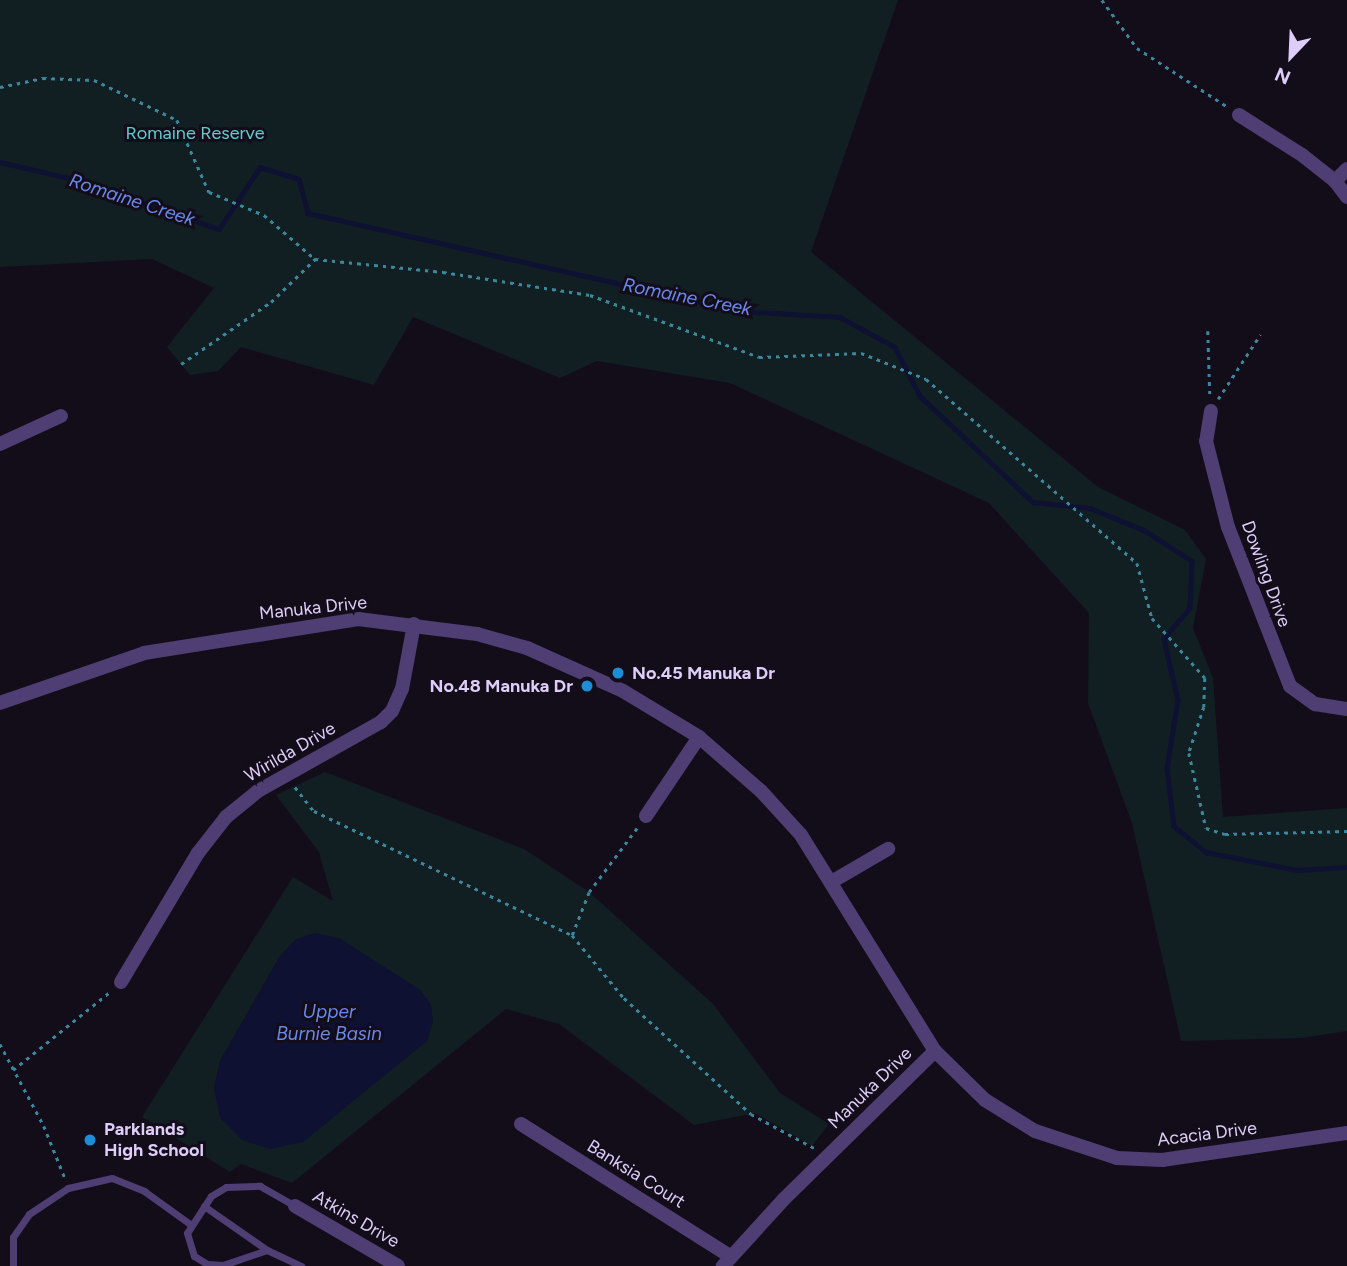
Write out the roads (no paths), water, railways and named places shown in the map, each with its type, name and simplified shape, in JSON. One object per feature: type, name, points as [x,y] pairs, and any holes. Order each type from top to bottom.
[{"type":"street","points":[[1239,115],[1335,181],[1347,197]]},
{"type":"street","points":[[1335,181],[1347,169]]},
{"type":"street","name":"Dowling Drive","points":[[1211,411],[1206,441],[1228,527],[1290,686],[1315,704],[1347,709]]},
{"type":"street","points":[[0,444],[61,416]]},
{"type":"street","name":"Manuka Drive","points":[[0,703],[144,653],[358,619],[477,634],[582,669],[699,737],[761,791],[833,881],[935,1051],[828,1155],[727,1261]]},
{"type":"street","name":"Wirilda Drive","points":[[121,982],[198,853],[226,817],[284,774],[381,722],[392,711],[402,689],[414,624]]},
{"type":"street","points":[[646,816],[699,737]]},
{"type":"street","points":[[833,881],[888,849]]},
{"type":"street","name":"Acacia Drive","points":[[935,1051],[985,1100],[1035,1131],[1118,1158],[1162,1160],[1347,1133]]},
{"type":"street","name":"Banksia Court","points":[[521,1124],[727,1261]]},
{"type":"street","name":"Atkins Drive","points":[[295,1206],[398,1266]]},
{"type":"lane","points":[[13,1266],[13,1237],[29,1214],[68,1188],[112,1178],[144,1191],[190,1223]]},
{"type":"lane","points":[[267,1250],[223,1265],[207,1264],[188,1246],[190,1223],[211,1196],[240,1183],[260,1186],[295,1206]]},
{"type":"lane","points":[[204,1206],[267,1250],[302,1266]]},
{"type":"water","name":"Upper Burnie Basin","points":[[315,933],[339,938],[419,989],[431,1005],[433,1023],[427,1041],[303,1142],[270,1149],[242,1140],[220,1118],[214,1089],[220,1061],[280,956],[296,939]]},
{"type":"waterway","name":"Romaine Creek","points":[[0,162],[73,179],[219,229],[260,167],[299,179],[308,213],[739,311],[840,317],[895,347],[920,396],[1033,502],[1090,508],[1144,530],[1192,561],[1190,608],[1164,639],[1178,700],[1167,769],[1174,826],[1206,852],[1297,870],[1347,867]]},
{"type":"place","name":"No.45 Manuka Dr","points":[[618,673]]},
{"type":"place","name":"No.48 Manuka Dr","points":[[587,686]]},
{"type":"place","name":"Parklands High School","points":[[90,1140]]},
{"type":"park label","name":"Romaine Reserve","points":[[195,133]]}]
